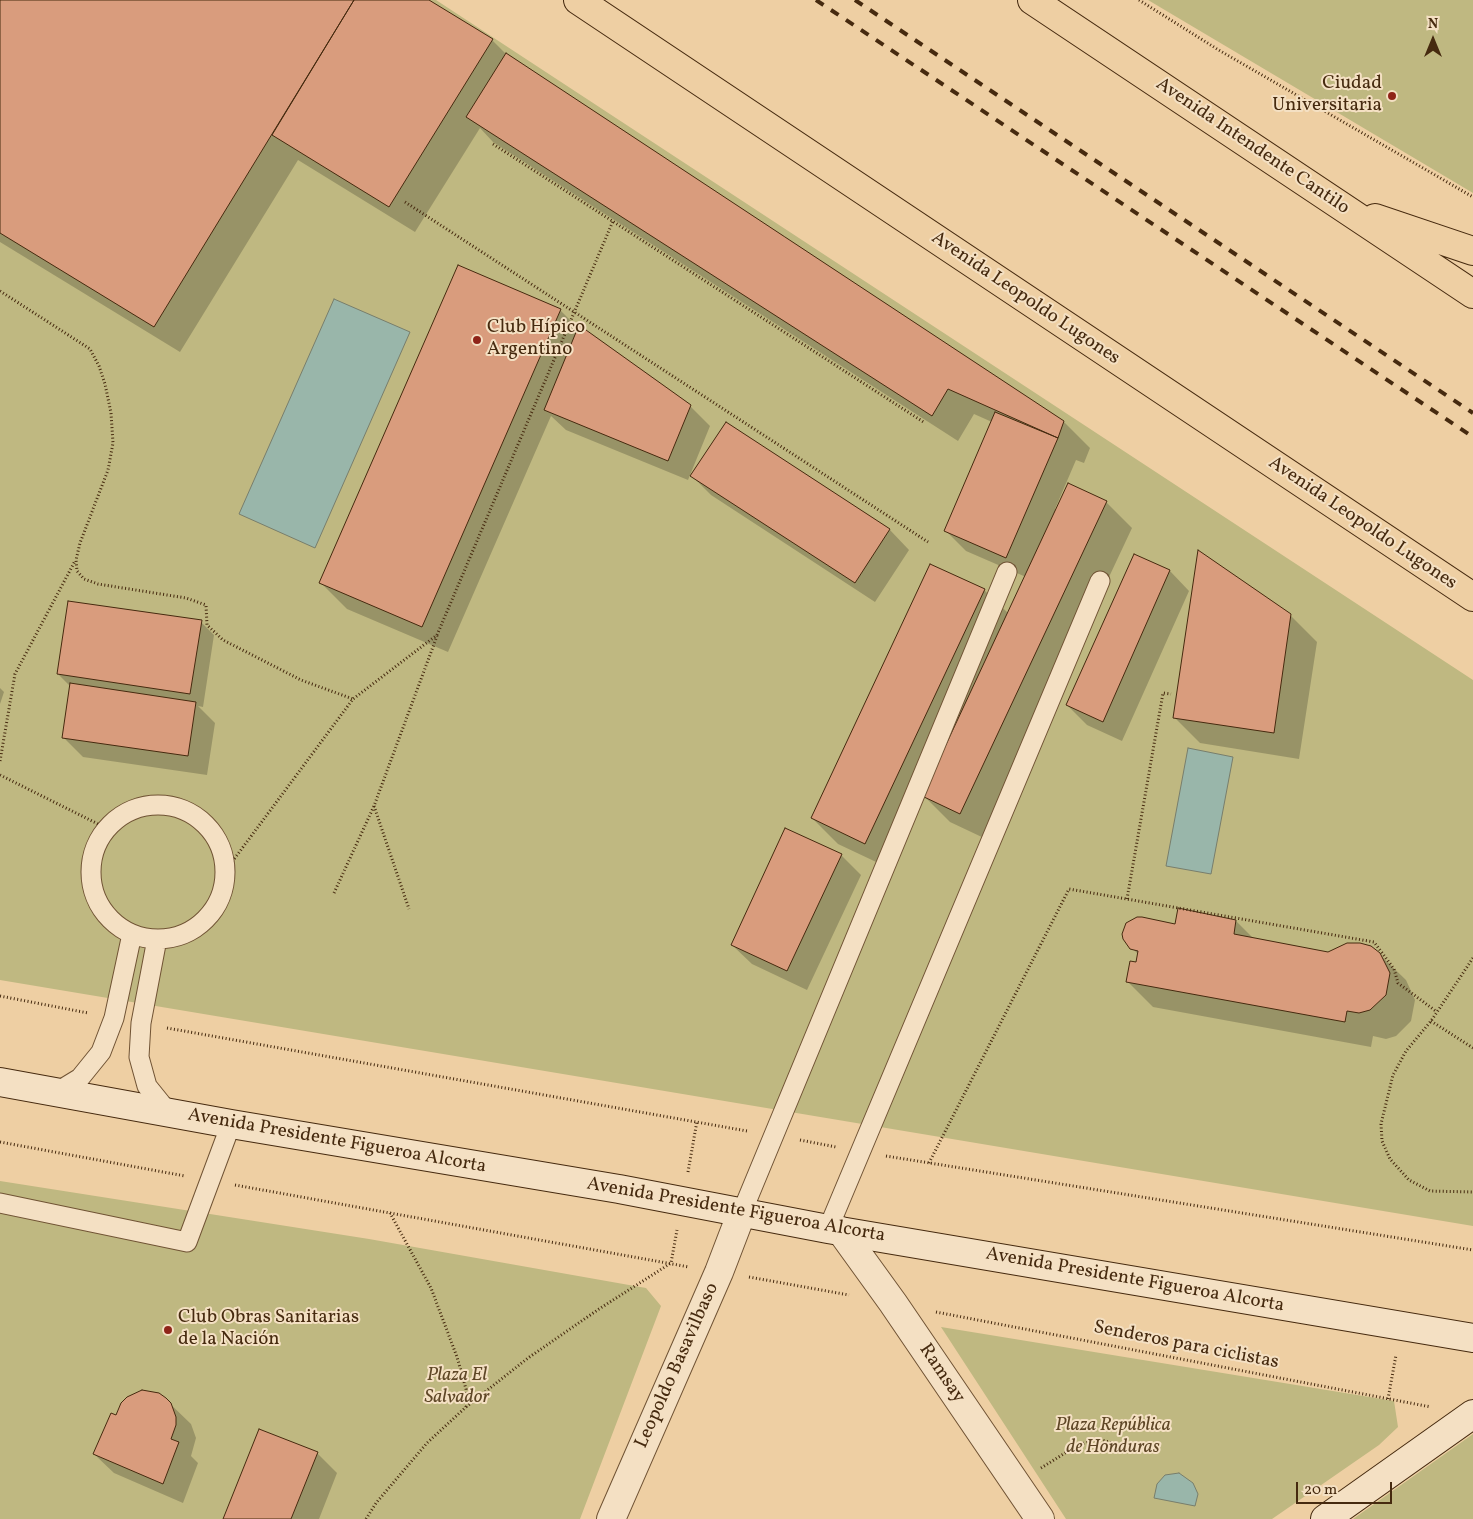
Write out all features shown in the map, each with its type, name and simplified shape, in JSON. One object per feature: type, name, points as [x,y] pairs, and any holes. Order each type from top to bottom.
[{"type":"highway","name":"Avenida Leopoldo Lugones","points":[[578,0],[1473,597]]},
{"type":"highway","name":"Avenida Intendente Cantilo","points":[[1032,0],[1473,294]]},
{"type":"highway","points":[[1339,205],[1473,251]]},
{"type":"main road","name":"Avenida Presidente Figueroa Alcorta","points":[[0,1082],[231,1124],[619,1189],[835,1230],[1473,1338]]},
{"type":"main road","name":"Leopoldo Basavilbaso","points":[[611,1519],[719,1272],[742,1212]]},
{"type":"main road","name":"Ramsay","points":[[835,1230],[894,1304],[1040,1519]]},
{"type":"main road","points":[[1325,1519],[1472,1415]]},
{"type":"lane","points":[[742,1212],[1007,572]]},
{"type":"lane","points":[[835,1230],[859,1151],[1100,581]]},
{"type":"lane","points":[[147,804],[170,804],[192,812],[210,827],[222,847],[226,870],[224,888],[218,905],[206,919],[192,930],[175,937],[157,939],[132,934],[114,923],[105,912],[92,888],[90,866],[95,846],[106,828],[124,812],[147,804]]},
{"type":"lane","points":[[57,1092],[80,1078],[101,1052],[114,1018],[132,934]]},
{"type":"lane","points":[[157,939],[141,1024],[140,1057],[148,1086],[168,1112]]},
{"type":"lane","points":[[0,1204],[187,1242],[231,1124]]},
{"type":"path","points":[[1139,0],[1217,49],[1473,197]]},
{"type":"path","points":[[493,144],[925,423]]},
{"type":"path","points":[[405,202],[928,542]]},
{"type":"path","points":[[334,893],[374,806],[437,635],[613,221]]},
{"type":"path","points":[[0,291],[90,350],[99,366],[105,384],[111,413],[113,443],[108,470],[76,560],[15,674],[0,760]]},
{"type":"path","points":[[76,560],[77,570],[84,579],[98,584],[186,598],[206,605],[207,625],[223,640],[301,680],[353,699]]},
{"type":"path","points":[[226,870],[353,699],[437,635]]},
{"type":"path","points":[[1127,899],[1163,693],[1171,694]]},
{"type":"path","points":[[0,775],[106,828]]},
{"type":"path","points":[[374,806],[409,909]]},
{"type":"path","points":[[929,1163],[1069,889],[1374,942],[1394,969],[1398,983],[1437,1012]]},
{"type":"path","points":[[1473,958],[1431,1021],[1406,1051],[1393,1075],[1385,1100],[1381,1124],[1382,1141],[1390,1160],[1409,1180],[1430,1191],[1473,1192]]},
{"type":"path","points":[[0,996],[114,1018]]},
{"type":"path","points":[[1431,1021],[1473,1048]]},
{"type":"path","points":[[141,1024],[929,1163],[1473,1250]]},
{"type":"path","name":"Senderos para ciclistas","points":[[0,1142],[894,1304],[1472,1415]]},
{"type":"path","points":[[389,1212],[431,1288],[466,1389],[466,1407]]},
{"type":"path","points":[[366,1519],[376,1503],[427,1443],[466,1407],[528,1358],[599,1309],[671,1263]]},
{"type":"path","points":[[1388,1399],[1402,1326]]},
{"type":"path","points":[[1016,1484],[1078,1445],[1098,1439],[1112,1443]]},
{"type":"green space","name":"Club Hípico Argentino","points":[[0,0],[436,0],[1473,680],[1473,1226],[0,980]]},
{"type":"green space","name":"Ciudad Universitaria","points":[[1148,0],[1473,0],[1473,193]]},
{"type":"green space","name":"Plaza El Salvador","points":[[0,1181],[369,1239],[646,1288],[661,1306],[580,1519],[0,1519]]},
{"type":"green space","name":"Plaza República de Honduras","points":[[941,1327],[1394,1401],[1398,1427],[1379,1445],[1272,1519],[1066,1519]]},
{"type":"green space","points":[[1473,1434],[1473,1519],[1353,1519]]},
{"type":"shaded area","points":[[334,299],[410,332],[315,548],[239,514]]},
{"type":"shaded area","points":[[1188,748],[1233,757],[1211,874],[1166,866]]},
{"type":"shaded area","points":[[1179,1473],[1193,1483],[1198,1494],[1195,1506],[1154,1498],[1157,1484],[1165,1475]]},
{"type":"building","points":[[0,0],[354,0],[154,327],[0,233]]},
{"type":"building","points":[[354,0],[429,0],[493,39],[389,207],[272,135]]},
{"type":"building","points":[[506,53],[1064,421],[1058,438],[948,389],[932,416],[466,117]]},
{"type":"building","points":[[458,265],[561,309],[422,627],[319,583]]},
{"type":"building","points":[[579,325],[691,405],[668,461],[544,410]]},
{"type":"building","points":[[995,412],[1058,438],[1006,558],[944,531]]},
{"type":"building","points":[[726,422],[890,529],[855,583],[690,476]]},
{"type":"building","points":[[1068,483],[1107,501],[960,814],[922,796]]},
{"type":"building","points":[[1198,550],[1291,614],[1274,733],[1173,718]]},
{"type":"building","points":[[1134,554],[1170,570],[1103,722],[1066,705]]},
{"type":"building","points":[[930,564],[985,589],[865,844],[811,818]]},
{"type":"building","points":[[68,601],[202,620],[190,694],[57,674]]},
{"type":"building","points":[[70,683],[196,702],[188,756],[62,738]]},
{"type":"building","points":[[785,828],[842,854],[787,971],[731,945]]},
{"type":"building","points":[[1178,908],[1236,920],[1234,934],[1328,952],[1347,943],[1360,943],[1371,946],[1380,953],[1390,973],[1386,995],[1370,1010],[1359,1013],[1347,1011],[1345,1022],[1126,982],[1130,961],[1136,962],[1138,951],[1130,949],[1123,939],[1122,934],[1126,923],[1137,917],[1142,917],[1175,924]]},
{"type":"building","points":[[142,1390],[159,1393],[166,1398],[171,1403],[176,1417],[176,1425],[171,1439],[179,1442],[163,1484],[93,1454],[111,1413],[116,1415],[121,1403],[127,1397]]},
{"type":"building","points":[[259,1429],[318,1452],[291,1519],[223,1519]]},
{"type":"railway","points":[[816,0],[1473,437]]},
{"type":"railway","points":[[855,0],[1473,413]]},
{"type":"place","name":"Ciudad Universitaria","points":[[1392,96]]},
{"type":"place","name":"Club Hípico Argentino","points":[[477,340]]},
{"type":"place","name":"Club Obras Sanitarias de la Nación","points":[[168,1330]]}]
